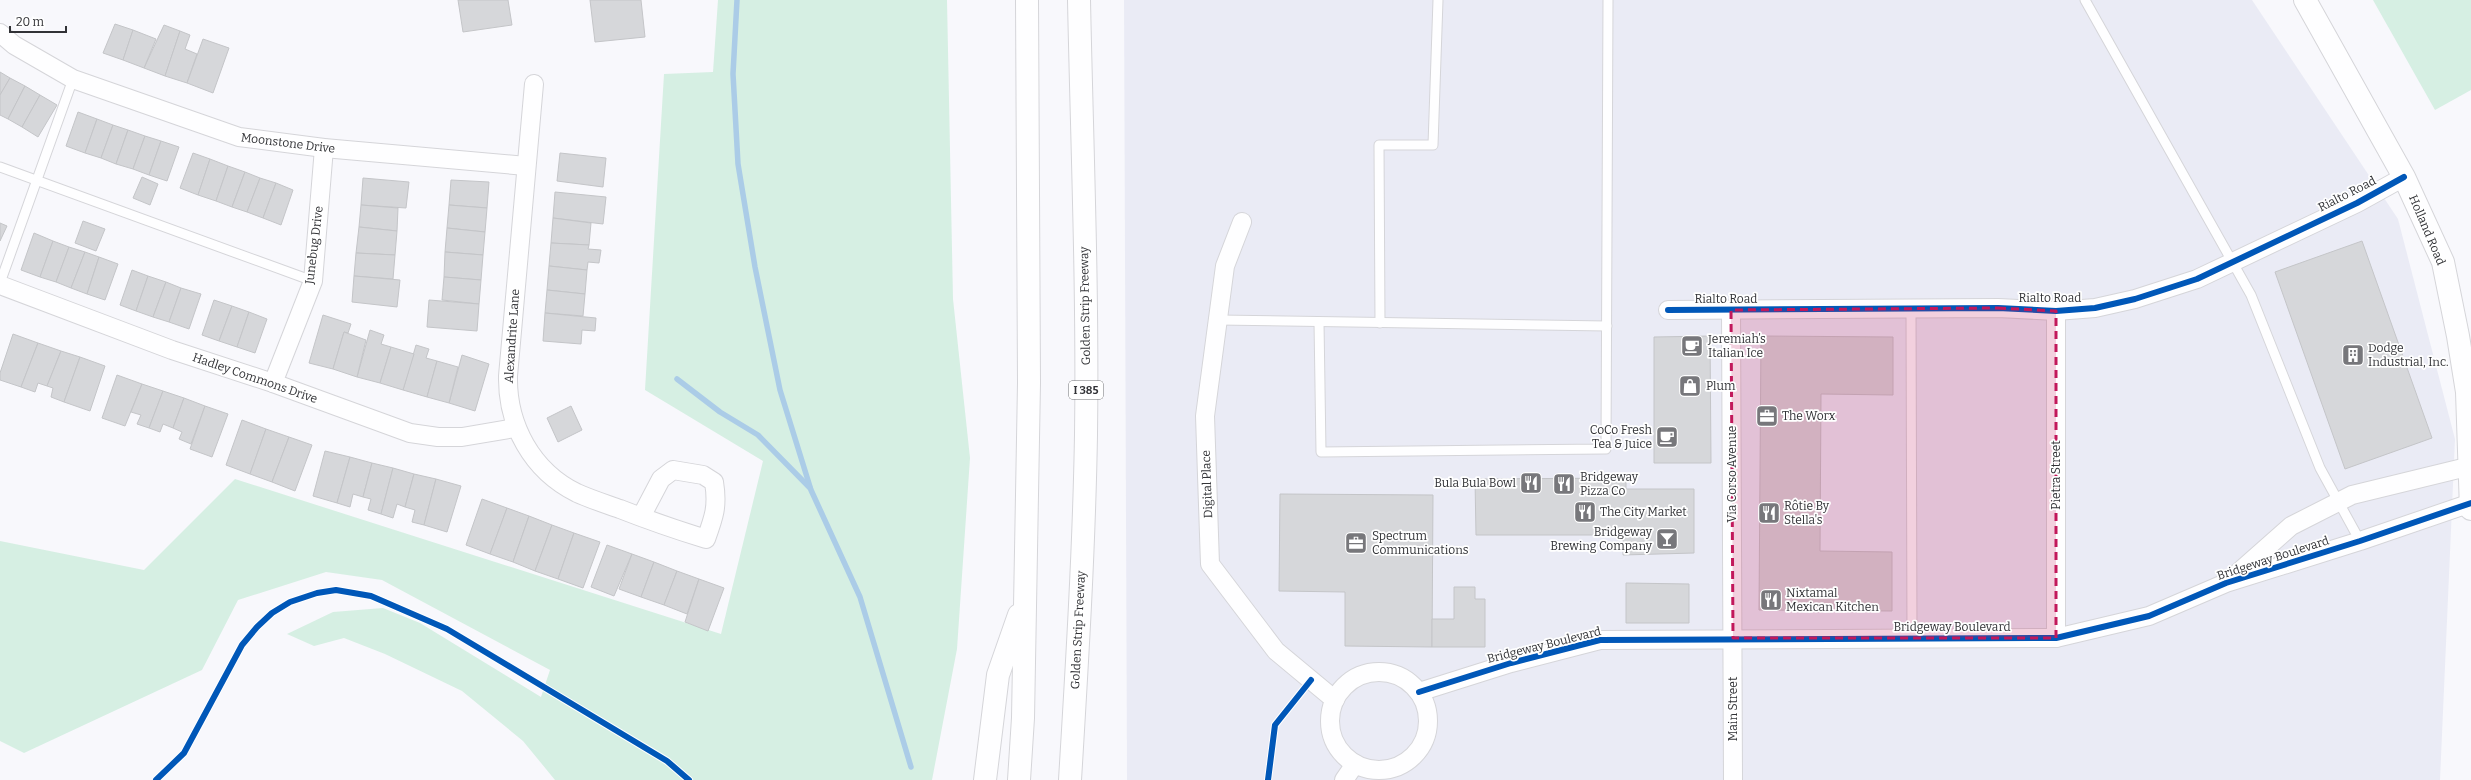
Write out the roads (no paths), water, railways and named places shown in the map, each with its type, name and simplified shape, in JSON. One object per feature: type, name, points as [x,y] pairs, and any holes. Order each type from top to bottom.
[{"type":"main road","points":[[1019,780],[1023,718],[1030,264],[1027,0]]},
{"type":"main road","name":"Golden Strip Freeway","points":[[1070,780],[1081,586],[1086,428],[1086,316],[1079,0]]},
{"type":"main road","name":"Holland Road","points":[[2304,0],[2404,177],[2443,262],[2458,336],[2467,392],[2471,505]]},
{"type":"main road","points":[[985,780],[998,675],[1025,597]]},
{"type":"street","name":"Moonstone Drive","points":[[0,33],[14,45],[73,79],[238,137],[324,148],[526,166]]},
{"type":"street","name":"Alexandrite Lane","points":[[534,84],[508,376],[508,392],[515,428],[531,454],[548,473],[576,492],[641,518],[706,539],[715,513],[717,500],[714,482],[704,475],[673,470],[661,479],[641,518]]},
{"type":"street","name":"Junebug Drive","points":[[273,383],[313,281],[324,148]]},
{"type":"street","name":"Rialto Road","points":[[1668,310],[1910,310],[1998,308],[2056,311],[2095,308],[2135,299],[2197,279],[2357,203],[2404,177]]},
{"type":"street","name":"Digital Place","points":[[1242,222],[1225,266],[1205,416],[1210,564],[1276,651],[1335,700]]},
{"type":"street","name":"Hadley Commons Drive","points":[[0,284],[172,350],[273,383],[410,433],[438,437],[462,437],[515,428]]},
{"type":"street","name":"Via Corso Avenue","points":[[1731,310],[1733,638]]},
{"type":"street","name":"Pietra Street","points":[[2056,311],[2056,638]]},
{"type":"street","name":"Bridgeway Boulevard","points":[[2226,583],[2291,526],[2352,495],[2470,467]]},
{"type":"street","name":"Bridgeway Boulevard","points":[[1419,692],[1511,663],[1600,640],[1733,638],[2056,638],[2149,616],[2226,583],[2471,505]]},
{"type":"street","name":"Main Street","points":[[1732,780],[1733,638]]},
{"type":"street","points":[[1374,672],[1391,674],[1406,680],[1419,692],[1426,707],[1428,723],[1425,740],[1416,754],[1403,764],[1387,770],[1371,770],[1355,764],[1343,755],[1335,742],[1331,728],[1331,714],[1335,700],[1345,686],[1358,677],[1374,672]]},
{"type":"street","points":[[1344,780],[1355,764]]},
{"type":"lane","points":[[1380,323],[1379,145],[1433,145],[1438,0]]},
{"type":"lane","points":[[1319,322],[1320,452],[1606,449],[1608,0]]},
{"type":"lane","points":[[2085,0],[2234,261],[2254,303],[2320,468],[2360,541]]},
{"type":"lane","points":[[0,284],[73,79]]},
{"type":"lane","points":[[0,167],[37,182],[313,281]]},
{"type":"lane","points":[[1910,310],[1912,638]]},
{"type":"lane","points":[[1218,320],[1607,326]]},
{"type":"waterway","points":[[737,0],[733,74],[738,164],[755,267],[780,390],[811,490],[860,597],[911,767]]},
{"type":"waterway","points":[[677,379],[720,412],[758,435],[810,488]]},
{"type":"place","name":"Jeremiah’s Italian Ice","points":[[1692,346]]},
{"type":"place","name":"Dodge Industrial, Inc.","points":[[2353,355]]},
{"type":"place","name":"Plum","points":[[1690,386]]},
{"type":"place","name":"The Worx","points":[[1767,416]]},
{"type":"place","name":"CoCo Fresh Tea & Juice","points":[[1667,437]]},
{"type":"place","name":"Bula Bula Bowl","points":[[1531,483]]},
{"type":"place","name":"Bridgeway Pizza Co","points":[[1564,484]]},
{"type":"place","name":"The City Market","points":[[1585,512]]},
{"type":"place","name":"Rôtie By Stella's","points":[[1769,513]]},
{"type":"place","name":"Bridgeway Brewing Company","points":[[1667,539]]},
{"type":"place","name":"Spectrum Communications","points":[[1356,543]]},
{"type":"place","name":"Nixtamal Mexican Kitchen","points":[[1771,600]]}]
